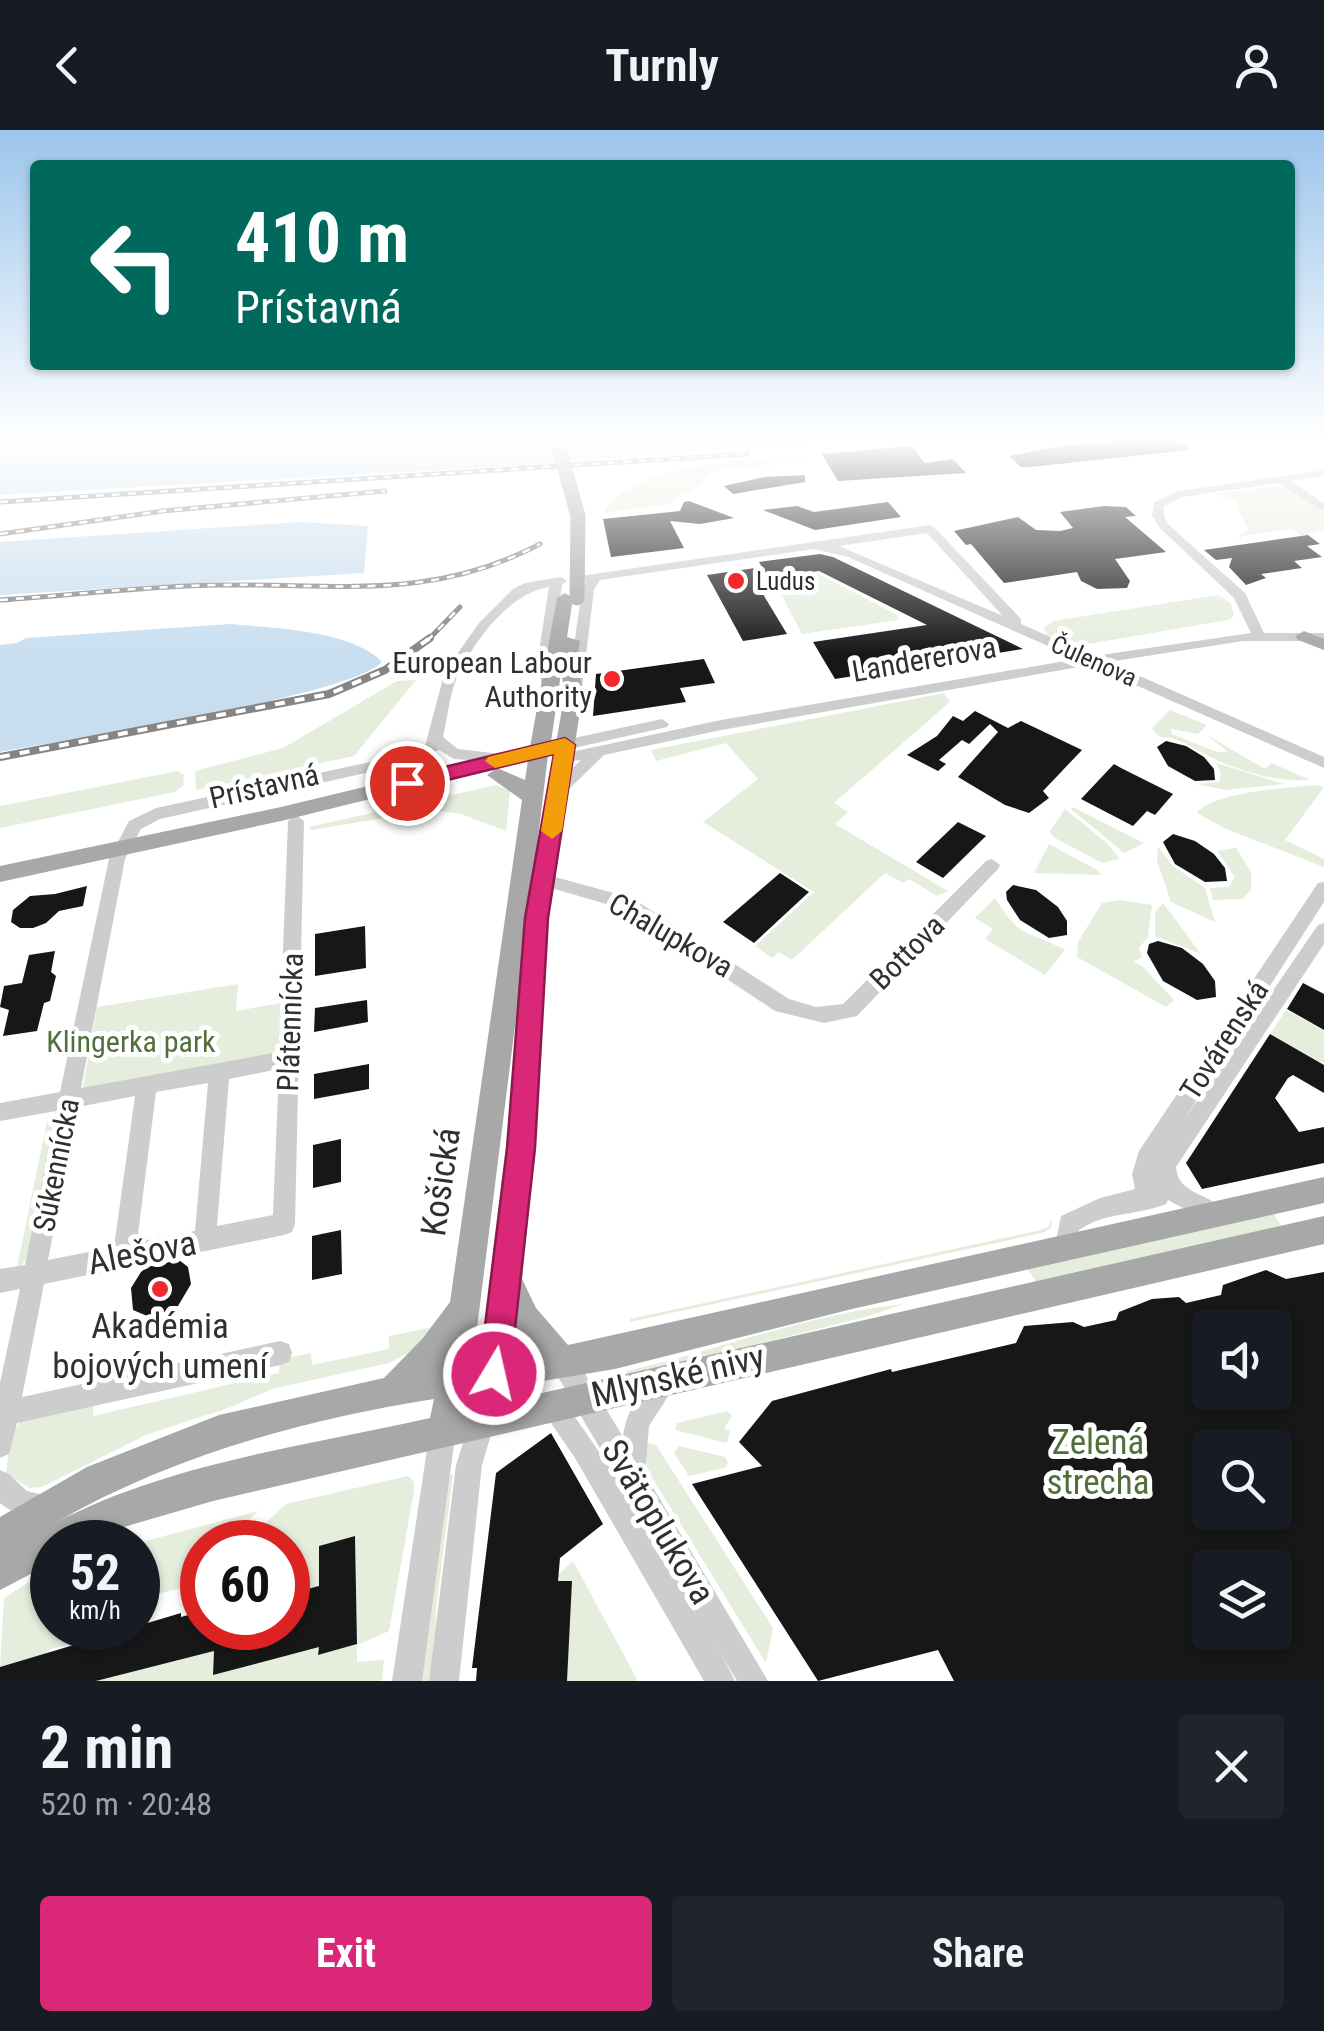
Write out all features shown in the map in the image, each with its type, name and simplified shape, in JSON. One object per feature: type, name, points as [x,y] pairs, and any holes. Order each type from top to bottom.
[{"type":"main road","points":[[565,586],[570,559],[567,509]]},
{"type":"main road","points":[[565,586],[582,555],[579,509]]},
{"type":"main road","name":"Košická","points":[[482,1420],[494,1374],[521,1148],[535,935],[532,799],[565,586]]},
{"type":"main road","name":"Košická","points":[[443,1430],[455,1379],[534,877],[557,791],[572,702],[565,586]]},
{"type":"main road","points":[[1317,631],[1324,646]]},
{"type":"main road","points":[[532,799],[500,767],[543,728]]},
{"type":"main road","name":"Landererova","points":[[538,758],[564,752]]},
{"type":"main road","name":"Prístavná","points":[[0,884],[538,758]]},
{"type":"main road","name":"Prístavná","points":[[0,874],[296,821],[500,767]]},
{"type":"main road","name":"Mlynské nivy","points":[[13,1536],[49,1506],[178,1444],[258,1421],[455,1379],[616,1354],[852,1294],[1324,1190]]},
{"type":"main road","name":"Mlynské nivy","points":[[13,1536],[482,1420],[1324,1230]]},
{"type":"main road","points":[[506,1277],[522,1317],[564,1363]]},
{"type":"main road","points":[[393,1391],[434,1349],[465,1305]]},
{"type":"main road","points":[[0,1572],[13,1536]]},
{"type":"street","points":[[1151,509],[1166,534],[1209,567]]},
{"type":"street","points":[[1159,509],[1160,520],[1240,596],[1257,632]]},
{"type":"street","points":[[842,547],[851,538],[935,531],[1019,624]]},
{"type":"street","name":"Čulenova","points":[[588,576],[806,545],[842,547],[1324,763]]},
{"type":"street","name":"Košická","points":[[572,702],[588,576]]},
{"type":"street","points":[[118,854],[135,825],[156,814],[421,756],[432,749],[452,671],[484,626],[522,587],[565,586]]},
{"type":"street","name":"Landererova","points":[[564,752],[1040,658],[1216,629],[1317,631]]},
{"type":"street","name":"Landererova","points":[[604,743],[1257,632]]},
{"type":"street","points":[[1040,658],[1046,650],[1045,640]]},
{"type":"street","points":[[557,791],[604,743],[576,723],[572,702]]},
{"type":"street","points":[[436,738],[454,754],[500,767]]},
{"type":"street","name":"Plátennícka","points":[[284,1224],[296,821]]},
{"type":"street","name":"Súkennícka","points":[[4,1413],[118,854]]},
{"type":"street","name":"Bottova","points":[[811,1016],[850,1010],[992,866]]},
{"type":"street","name":"Chalupkova","points":[[534,877],[626,903],[782,1005],[811,1016]]},
{"type":"street","name":"Továrenská","points":[[1148,1198],[1143,1174],[1147,1158],[1324,888]]},
{"type":"street","name":"Továrenská","points":[[1178,1196],[1168,1185],[1165,1165],[1324,930]]},
{"type":"street","points":[[0,1112],[289,1059]]},
{"type":"street","points":[[205,1240],[219,1072]]},
{"type":"street","points":[[124,1256],[147,1085]]},
{"type":"street","points":[[1066,1246],[1070,1224],[1079,1216],[1148,1198],[1178,1196],[1214,1214]]},
{"type":"street","name":"Alešova","points":[[0,1281],[284,1224]]},
{"type":"street","points":[[0,1445],[4,1413],[280,1353]]},
{"type":"street","points":[[567,1401],[616,1354]]},
{"type":"street","name":"Svätoplukova","points":[[564,1363],[567,1401],[584,1449],[720,1681]]},
{"type":"street","points":[[631,1478],[637,1422],[668,1378]]},
{"type":"street","name":"Svätoplukova","points":[[567,1401],[631,1478],[753,1681]]},
{"type":"street","name":"Košická","points":[[444,1681],[469,1465],[482,1420]]},
{"type":"street","name":"Košická","points":[[406,1681],[443,1430]]},
{"type":"street","points":[[0,1484],[14,1500],[28,1506],[49,1506]]},
{"type":"green space","points":[[1239,509],[1319,509],[1324,513],[1324,529],[1302,536],[1291,529],[1237,537],[1248,529]]},
{"type":"green space","points":[[816,573],[896,614],[899,620],[802,634],[773,579]]},
{"type":"green space","points":[[1218,595],[1231,603],[1234,616],[1228,620],[1082,645],[1047,635],[1044,628],[1053,621]]},
{"type":"green space","points":[[416,680],[354,756],[196,790],[195,771],[283,748],[397,681]]},
{"type":"green space","points":[[944,693],[950,702],[834,803],[848,812],[835,824],[948,891],[937,896],[909,879],[903,883],[885,873],[792,960],[779,952],[772,958],[755,946],[814,892],[703,822],[758,779],[726,743],[656,761],[651,750]]},
{"type":"green space","points":[[1170,710],[1207,725],[1198,734],[1171,729],[1172,734],[1217,752],[1228,752],[1207,735],[1265,769],[1272,763],[1310,780],[1285,780],[1246,771],[1180,741],[1159,737],[1152,728]]},
{"type":"green space","points":[[1216,763],[1284,784],[1225,790],[1197,784],[1219,782],[1221,773]]},
{"type":"green space","points":[[178,771],[184,775],[183,786],[175,792],[0,828],[0,806]]},
{"type":"green space","points":[[496,785],[510,791],[506,831],[461,814],[433,810],[311,830],[309,827]]},
{"type":"green space","points":[[1324,787],[1285,840],[1324,859],[1324,867],[1226,829],[1197,813],[1218,800],[1234,796]]},
{"type":"green space","points":[[1073,807],[1144,843],[1124,853]]},
{"type":"green space","points":[[1065,809],[1107,843],[1120,859],[1102,863],[1053,837],[1050,831]]},
{"type":"green space","points":[[1049,844],[1097,870],[1101,875],[1034,873]]},
{"type":"green space","points":[[1158,847],[1173,866],[1205,888],[1215,922],[1171,902],[1157,861]]},
{"type":"green space","points":[[1236,848],[1251,872],[1251,889],[1243,899],[1213,900],[1210,888],[1229,887],[1235,877],[1217,851]]},
{"type":"green space","points":[[995,898],[1019,928],[1065,950],[1045,975],[985,939],[993,929],[975,918]]},
{"type":"green space","points":[[1119,900],[1152,905],[1148,937],[1139,948],[1142,957],[1133,962],[1142,966],[1174,1000],[1166,1007],[1077,957],[1078,942],[1102,903]]},
{"type":"green space","points":[[1163,903],[1201,954],[1155,936],[1155,912]]},
{"type":"green space","name":"Klingerka park","points":[[238,984],[236,1011],[281,1003],[280,1053],[83,1088],[97,1007]]},
{"type":"green space","points":[[1286,1010],[1324,1031],[1324,1064],[1270,1034]]},
{"type":"green space","points":[[56,1116],[27,1258],[16,1272],[48,1117]]},
{"type":"green space","points":[[1272,1211],[1285,1232],[1033,1287],[1035,1280],[1027,1269]]},
{"type":"green space","points":[[1052,1218],[1051,1228],[1042,1233],[630,1322],[1041,1230],[1048,1227]]},
{"type":"green space","points":[[904,1304],[628,1377],[626,1371],[799,1324]]},
{"type":"green space","points":[[434,1327],[416,1349],[389,1363],[272,1389],[146,1435],[42,1487],[30,1488],[6,1474],[10,1437],[20,1422],[94,1401],[93,1416],[279,1373],[280,1359],[311,1353],[312,1365],[389,1349],[389,1336]]},
{"type":"green space","points":[[727,1411],[732,1416],[724,1429],[730,1431],[727,1443],[675,1430],[677,1423]]},
{"type":"green space","points":[[643,1442],[656,1445],[773,1628],[766,1663],[648,1471]]},
{"type":"green space","points":[[679,1446],[725,1457],[728,1463],[725,1468],[689,1476],[674,1453]]},
{"type":"green space","points":[[453,1475],[436,1608],[435,1681],[417,1681],[444,1476]]},
{"type":"green space","points":[[408,1476],[414,1482],[389,1631],[357,1645],[357,1662],[384,1660],[382,1681],[96,1681],[214,1651],[213,1675],[319,1646],[319,1655],[357,1644],[355,1536],[319,1546],[320,1589],[310,1591],[310,1520],[269,1520],[286,1504]]},
{"type":"green space","points":[[258,1511],[249,1520],[224,1520]]},
{"type":"green space","points":[[180,1532],[180,1588],[160,1593],[160,1537]]},
{"type":"green space","points":[[573,1561],[638,1681],[520,1681],[529,1574],[559,1574]]},
{"type":"green space","points":[[30,1581],[30,1650],[47,1650],[46,1655],[0,1667],[4,1598]]},
{"type":"water","points":[[301,522],[368,526],[364,573],[0,595],[0,542]]},
{"type":"water","points":[[230,624],[332,637],[369,651],[382,662],[359,675],[318,689],[264,702],[0,752],[0,645],[26,638]]},
{"type":"building","points":[[711,509],[734,518],[700,524],[670,521],[684,548],[611,557],[603,519]]},
{"type":"building","points":[[894,509],[901,517],[815,530],[763,510]]},
{"type":"building","points":[[1129,509],[1136,516],[1125,517],[1166,552],[1115,559],[1130,581],[1127,588],[1097,589],[1081,581],[1077,572],[1004,583],[971,544],[966,545],[954,531],[1018,517],[1036,530],[1073,528],[1060,512]]},
{"type":"building","points":[[1308,535],[1320,544],[1307,546],[1322,557],[1294,561],[1302,568],[1261,574],[1266,578],[1246,585],[1229,567],[1232,558],[1216,560],[1204,550]]},
{"type":"building","points":[[820,554],[1023,649],[835,679],[813,642],[927,625],[819,571],[755,581],[787,634],[743,641],[707,575],[762,567],[759,562]]},
{"type":"building","points":[[704,659],[715,683],[680,688],[686,702],[593,716],[596,674]]},
{"type":"building","points":[[975,711],[1008,728],[1021,721],[1082,750],[1043,791],[1049,798],[1029,813],[1005,805],[958,777],[998,732],[990,724],[969,744],[962,740],[939,760],[946,764],[938,771],[907,755],[937,736],[953,716],[963,721]]},
{"type":"building","points":[[1166,741],[1186,746],[1204,757],[1214,769],[1215,780],[1195,781],[1168,766],[1157,747]]},
{"type":"building","points":[[1114,764],[1173,794],[1155,815],[1147,811],[1133,826],[1081,799]]},
{"type":"building","points":[[958,822],[986,836],[943,878],[916,862]]},
{"type":"building","points":[[1173,834],[1195,841],[1214,854],[1225,868],[1227,881],[1205,882],[1175,864],[1163,842]]},
{"type":"building","points":[[780,873],[809,892],[754,943],[723,922]]},
{"type":"building","points":[[1013,885],[1036,890],[1058,907],[1067,921],[1067,935],[1049,938],[1020,920],[1007,900],[1006,892]]},
{"type":"building","points":[[87,886],[83,906],[59,911],[33,928],[20,928],[11,922],[13,910],[30,896]]},
{"type":"building","points":[[365,926],[366,968],[315,976],[315,934]]},
{"type":"building","points":[[1158,941],[1182,948],[1203,964],[1215,981],[1216,997],[1197,1000],[1163,981],[1147,953],[1149,944]]},
{"type":"building","points":[[55,951],[51,972],[56,976],[37,1031],[3,1036],[9,1010],[0,1007],[4,986],[22,983],[29,955]]},
{"type":"building","points":[[1303,983],[1324,994],[1324,1030],[1287,1009]]},
{"type":"building","points":[[367,1000],[368,1022],[314,1032],[315,1008]]},
{"type":"building","points":[[1270,1034],[1324,1065],[1324,1093],[1293,1075],[1275,1098],[1299,1132],[1324,1127],[1324,1163],[1202,1189],[1186,1163]]},
{"type":"building","points":[[369,1064],[369,1089],[314,1099],[314,1074]]},
{"type":"building","points":[[341,1139],[341,1182],[313,1188],[313,1145]]},
{"type":"building","points":[[341,1230],[342,1274],[312,1280],[312,1236]]},
{"type":"building","name":"Akadémia bojových umení","points":[[179,1260],[188,1267],[191,1284],[178,1306],[152,1318],[133,1310],[131,1288],[141,1272]]},
{"type":"building","points":[[1266,1270],[1286,1279],[1324,1272],[1324,1681],[954,1681],[938,1650],[818,1681],[692,1484],[762,1466],[739,1442],[772,1401],[891,1369],[892,1372],[1016,1343],[1024,1326],[1073,1322],[1084,1327],[1116,1320],[1119,1312],[1152,1299],[1179,1297],[1186,1303],[1221,1295],[1223,1285]]},
{"type":"building","points":[[551,1433],[603,1524],[560,1558],[558,1581],[572,1581],[567,1681],[476,1681],[477,1668],[472,1668],[496,1473]]},
{"type":"building","points":[[355,1536],[357,1644],[318,1655],[319,1647],[310,1649],[310,1588],[319,1586],[319,1546]]},
{"type":"building","points":[[180,1613],[180,1650],[308,1650],[213,1675],[214,1651],[96,1681],[0,1681],[0,1667],[57,1650],[160,1650],[160,1619]]},
{"type":"railway","points":[[0,534],[181,509]]},
{"type":"railway","points":[[0,600],[193,586],[383,586],[460,575],[540,544]]},
{"type":"railway","points":[[430,638],[460,607]]},
{"type":"railway","points":[[0,757],[329,694],[385,670],[430,638]]},
{"type":"slow traffic","points":[[495,761],[565,745],[552,831]]},
{"type":"place","name":"Ludus","points":[[736,581]]},
{"type":"place","name":"European Labour Authority","points":[[612,679]]},
{"type":"place","name":"Akadémia bojových umení","points":[[160,1289]]},
{"type":"route","points":[[407,783],[565,745],[537,918],[521,1148],[494,1374]]},
{"type":"park label","name":"Zelená strecha","points":[[1098,1462]]}]
